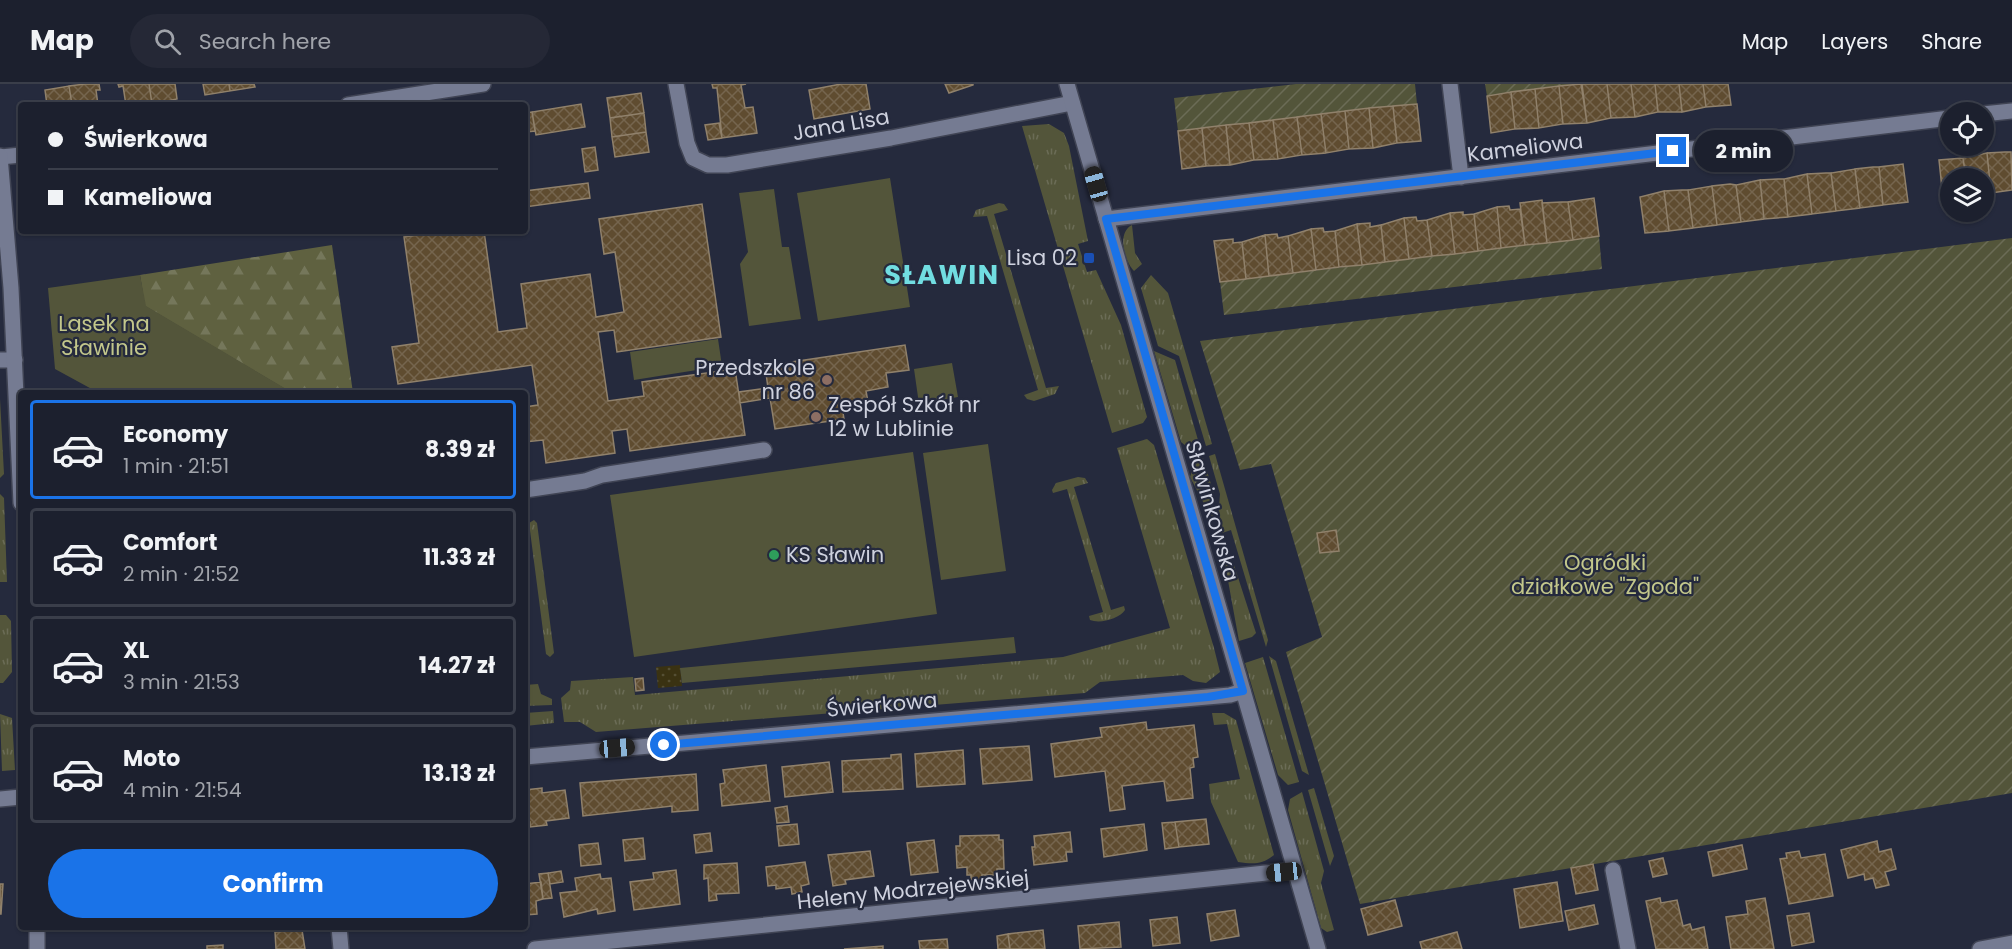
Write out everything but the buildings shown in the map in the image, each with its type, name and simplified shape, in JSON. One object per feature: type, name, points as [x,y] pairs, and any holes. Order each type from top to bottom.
[{"type":"street","points":[[367,102],[483,84]]},
{"type":"street","name":"Jana Lisa","points":[[676,84],[687,143],[693,158],[708,165],[822,150],[1072,103]]},
{"type":"street","name":"Sławinkowska","points":[[1067,84],[1318,949]]},
{"type":"street","points":[[1450,84],[1461,177]]},
{"type":"street","points":[[1994,113],[2012,111]]},
{"type":"street","name":"Kameliowa","points":[[1106,219],[1940,119]]},
{"type":"street","points":[[18,155],[0,157],[8,360],[18,469]]},
{"type":"street","points":[[528,490],[585,481],[602,475],[764,450]]},
{"type":"street","name":"Świerkowa","points":[[528,757],[1206,697],[1243,691]]},
{"type":"street","points":[[0,799],[18,797]]},
{"type":"street","name":"Heleny Modrzejewskiej","points":[[535,949],[1295,870]]},
{"type":"street","points":[[1613,870],[1628,949]]},
{"type":"street","points":[[37,930],[38,949]]},
{"type":"street","points":[[339,930],[341,949]]},
{"type":"street","points":[[1980,949],[2012,943]]},
{"type":"green space","points":[[1296,84],[1415,84],[1417,104],[1178,131],[1174,98]]},
{"type":"green space","points":[[1485,84],[1584,84],[1487,96]]},
{"type":"green space","points":[[1049,124],[1064,133],[1069,146],[1088,241],[1078,244],[1087,272],[1096,270],[1121,325],[1147,417],[1143,423],[1112,433],[1022,126]]},
{"type":"green space","points":[[890,178],[910,307],[818,321],[797,193]]},
{"type":"green space","points":[[774,189],[782,247],[789,247],[801,319],[749,326],[740,264],[748,252],[739,193]]},
{"type":"green space","points":[[999,203],[1004,204],[1008,210],[994,214],[1046,388],[1059,386],[1055,394],[1034,401],[1027,399],[1024,395],[1038,390],[987,216],[973,217],[976,210]]},
{"type":"green space","points":[[1132,225],[1135,253],[1142,264],[1134,271],[1125,255],[1123,241],[1124,234]]},
{"type":"green space","points":[[1599,236],[1602,269],[1224,315],[1220,282]]},
{"type":"green space","name":"Ogródki działkowe \"Zgoda\"","points":[[2012,238],[2012,793],[1360,904],[1286,652],[1322,637],[1271,464],[1240,470],[1200,341]]},
{"type":"green space","points":[[332,245],[353,390],[287,390],[145,306],[140,275]]},
{"type":"green space","name":"Lasek na Sławinie","points":[[140,275],[146,306],[288,390],[94,390],[55,369],[48,288]]},
{"type":"green space","points":[[1151,275],[1168,293],[1212,444],[1206,446],[1179,356],[1158,346],[1141,288]]},
{"type":"green space","points":[[718,339],[722,366],[634,380],[630,352]]},
{"type":"green space","points":[[1154,351],[1175,360],[1200,447],[1191,450],[1181,442]]},
{"type":"green space","points":[[952,363],[958,397],[919,404],[914,369]]},
{"type":"green space","points":[[0,399],[4,474],[0,478]]},
{"type":"green space","points":[[1147,439],[1154,445],[1220,672],[1206,683],[1193,681],[1183,675],[1100,682],[1085,693],[596,732],[580,722],[564,722],[561,698],[570,690],[571,681],[633,677],[635,695],[1063,657],[1170,628],[1117,448]]},
{"type":"green space","points":[[988,444],[1006,571],[941,580],[923,453]]},
{"type":"green space","name":"KS Sławin","points":[[913,452],[937,614],[634,657],[610,495]]},
{"type":"green space","points":[[1215,454],[1268,640],[1266,647],[1231,530],[1222,533],[1218,519],[1220,494],[1209,456]]},
{"type":"green space","points":[[1203,458],[1214,494],[1213,521],[1190,477],[1195,462]]},
{"type":"green space","points":[[1078,477],[1085,478],[1088,483],[1074,487],[1111,610],[1124,606],[1125,610],[1118,616],[1104,621],[1090,620],[1089,616],[1103,612],[1067,489],[1053,493],[1052,490],[1056,483]]},
{"type":"green space","points":[[0,494],[4,498],[7,582],[0,582]]},
{"type":"green space","points":[[534,520],[537,523],[554,653],[550,657],[546,654],[529,523]]},
{"type":"green space","points":[[1225,564],[1234,565],[1256,633],[1252,637],[1239,641]]},
{"type":"green space","points":[[0,615],[6,615],[11,621],[12,672],[3,683],[0,683]]},
{"type":"green space","points":[[1014,637],[1016,653],[682,683],[680,668]]},
{"type":"green space","points":[[1269,656],[1276,661],[1309,775],[1302,771]]},
{"type":"green space","points":[[1263,657],[1299,782],[1288,785],[1278,775],[1245,663]]},
{"type":"green space","points":[[538,684],[541,694],[552,699],[552,705],[528,706],[528,685]]},
{"type":"green space","points":[[553,711],[554,723],[528,726],[528,713]]},
{"type":"green space","points":[[1212,713],[1224,713],[1236,720],[1274,855],[1261,862],[1238,862],[1211,802],[1209,784],[1240,779],[1227,724],[1214,725]]},
{"type":"green space","points":[[0,714],[12,718],[15,770],[2,771]]},
{"type":"green space","points":[[1314,788],[1334,856],[1330,866],[1308,790]]},
{"type":"green space","points":[[1302,792],[1324,871],[1321,883],[1334,930],[1327,932],[1321,928],[1288,810],[1290,799]]},
{"type":"sand","points":[[680,665],[682,686],[658,688],[656,667]]},
{"type":"place","name":"Lisa 02","points":[[1089,258]]},
{"type":"place","name":"Przedszkole nr 86","points":[[827,380]]},
{"type":"place","name":"Zespół Szkół nr 12 w Lublinie","points":[[816,417]]},
{"type":"place","name":"KS Sławin","points":[[774,555]]},
{"type":"district","name":"SŁAWIN","points":[[942,275]]},
{"type":"route","points":[[664,745],[1230,695],[1243,691],[1106,219],[1673,151]]}]
